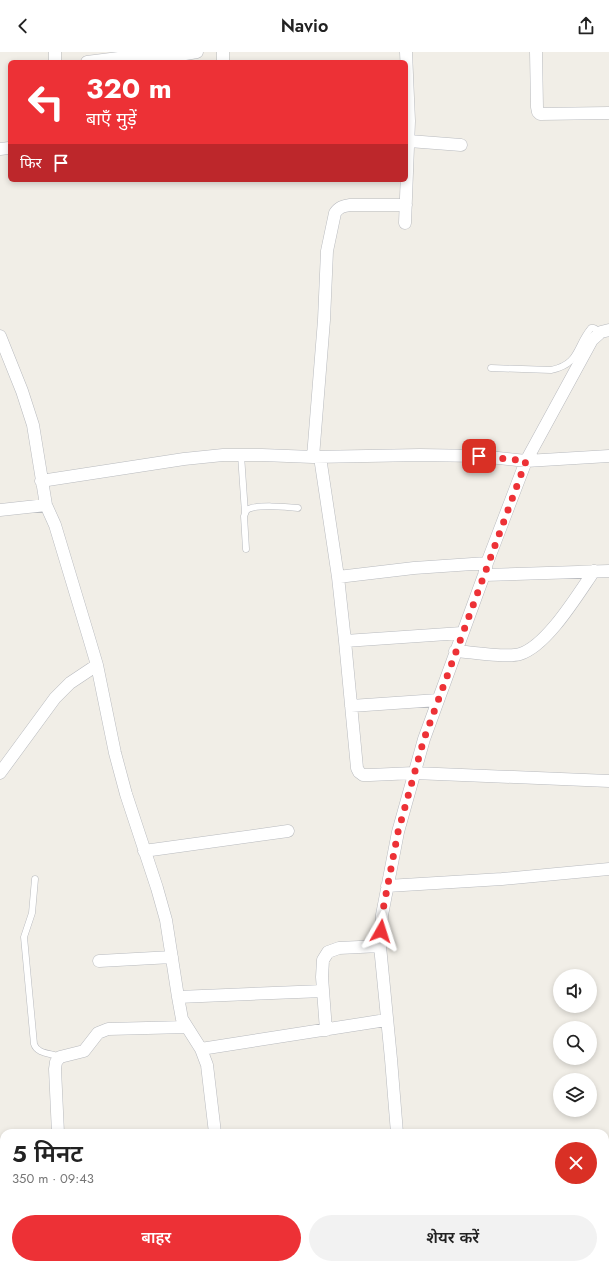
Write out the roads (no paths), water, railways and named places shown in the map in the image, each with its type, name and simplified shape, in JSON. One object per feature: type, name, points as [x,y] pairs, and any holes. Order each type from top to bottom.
[{"type":"street","points":[[103,60],[197,52]]},
{"type":"street","points":[[536,52],[537,107],[540,114],[609,113]]},
{"type":"street","points":[[408,122],[408,162]]},
{"type":"street","points":[[409,141],[461,145]]},
{"type":"street","points":[[405,223],[407,182]]},
{"type":"street","points":[[406,205],[350,205],[339,208],[335,213],[327,251],[316,457],[338,577],[346,641],[357,768],[363,775],[414,773],[609,781]]},
{"type":"street","points":[[397,1129],[380,946],[382,915],[398,832],[424,739],[526,461],[588,346],[592,340],[605,332]]},
{"type":"street","points":[[0,336],[33,425],[46,505],[55,525],[97,665],[115,753],[126,794],[166,920],[182,1019],[201,1049],[207,1065],[215,1129]]},
{"type":"street","points":[[41,481],[184,459],[223,455],[316,457],[420,455],[479,456],[526,461],[609,456]]},
{"type":"street","points":[[0,510],[46,505]]},
{"type":"street","points":[[338,577],[414,568],[609,571]]},
{"type":"street","points":[[456,651],[508,655],[519,654],[528,650],[545,637],[559,622],[594,571]]},
{"type":"street","points":[[346,641],[462,633]]},
{"type":"street","points":[[0,773],[55,698],[70,683],[97,665]]},
{"type":"street","points":[[351,706],[438,700]]},
{"type":"street","points":[[144,851],[288,831]]},
{"type":"street","points":[[387,886],[502,879],[609,869]]},
{"type":"street","points":[[326,1030],[322,977],[323,960],[328,952],[339,948],[380,946]]},
{"type":"street","points":[[98,961],[172,957]]},
{"type":"street","points":[[178,997],[323,991]]},
{"type":"street","points":[[201,1049],[386,1020]]},
{"type":"street","points":[[58,1129],[55,1069],[56,1062],[60,1057],[84,1051],[98,1032],[108,1029],[186,1027]]},
{"type":"lane","points":[[491,368],[551,370],[560,368],[568,364],[575,356],[590,328],[605,332]]},
{"type":"lane","points":[[241,455],[246,549]]},
{"type":"lane","points":[[245,513],[246,510],[251,508],[286,506],[298,508]]},
{"type":"lane","points":[[35,879],[32,913],[24,937],[34,1044],[35,1049],[38,1051],[54,1054],[60,1057]]}]
